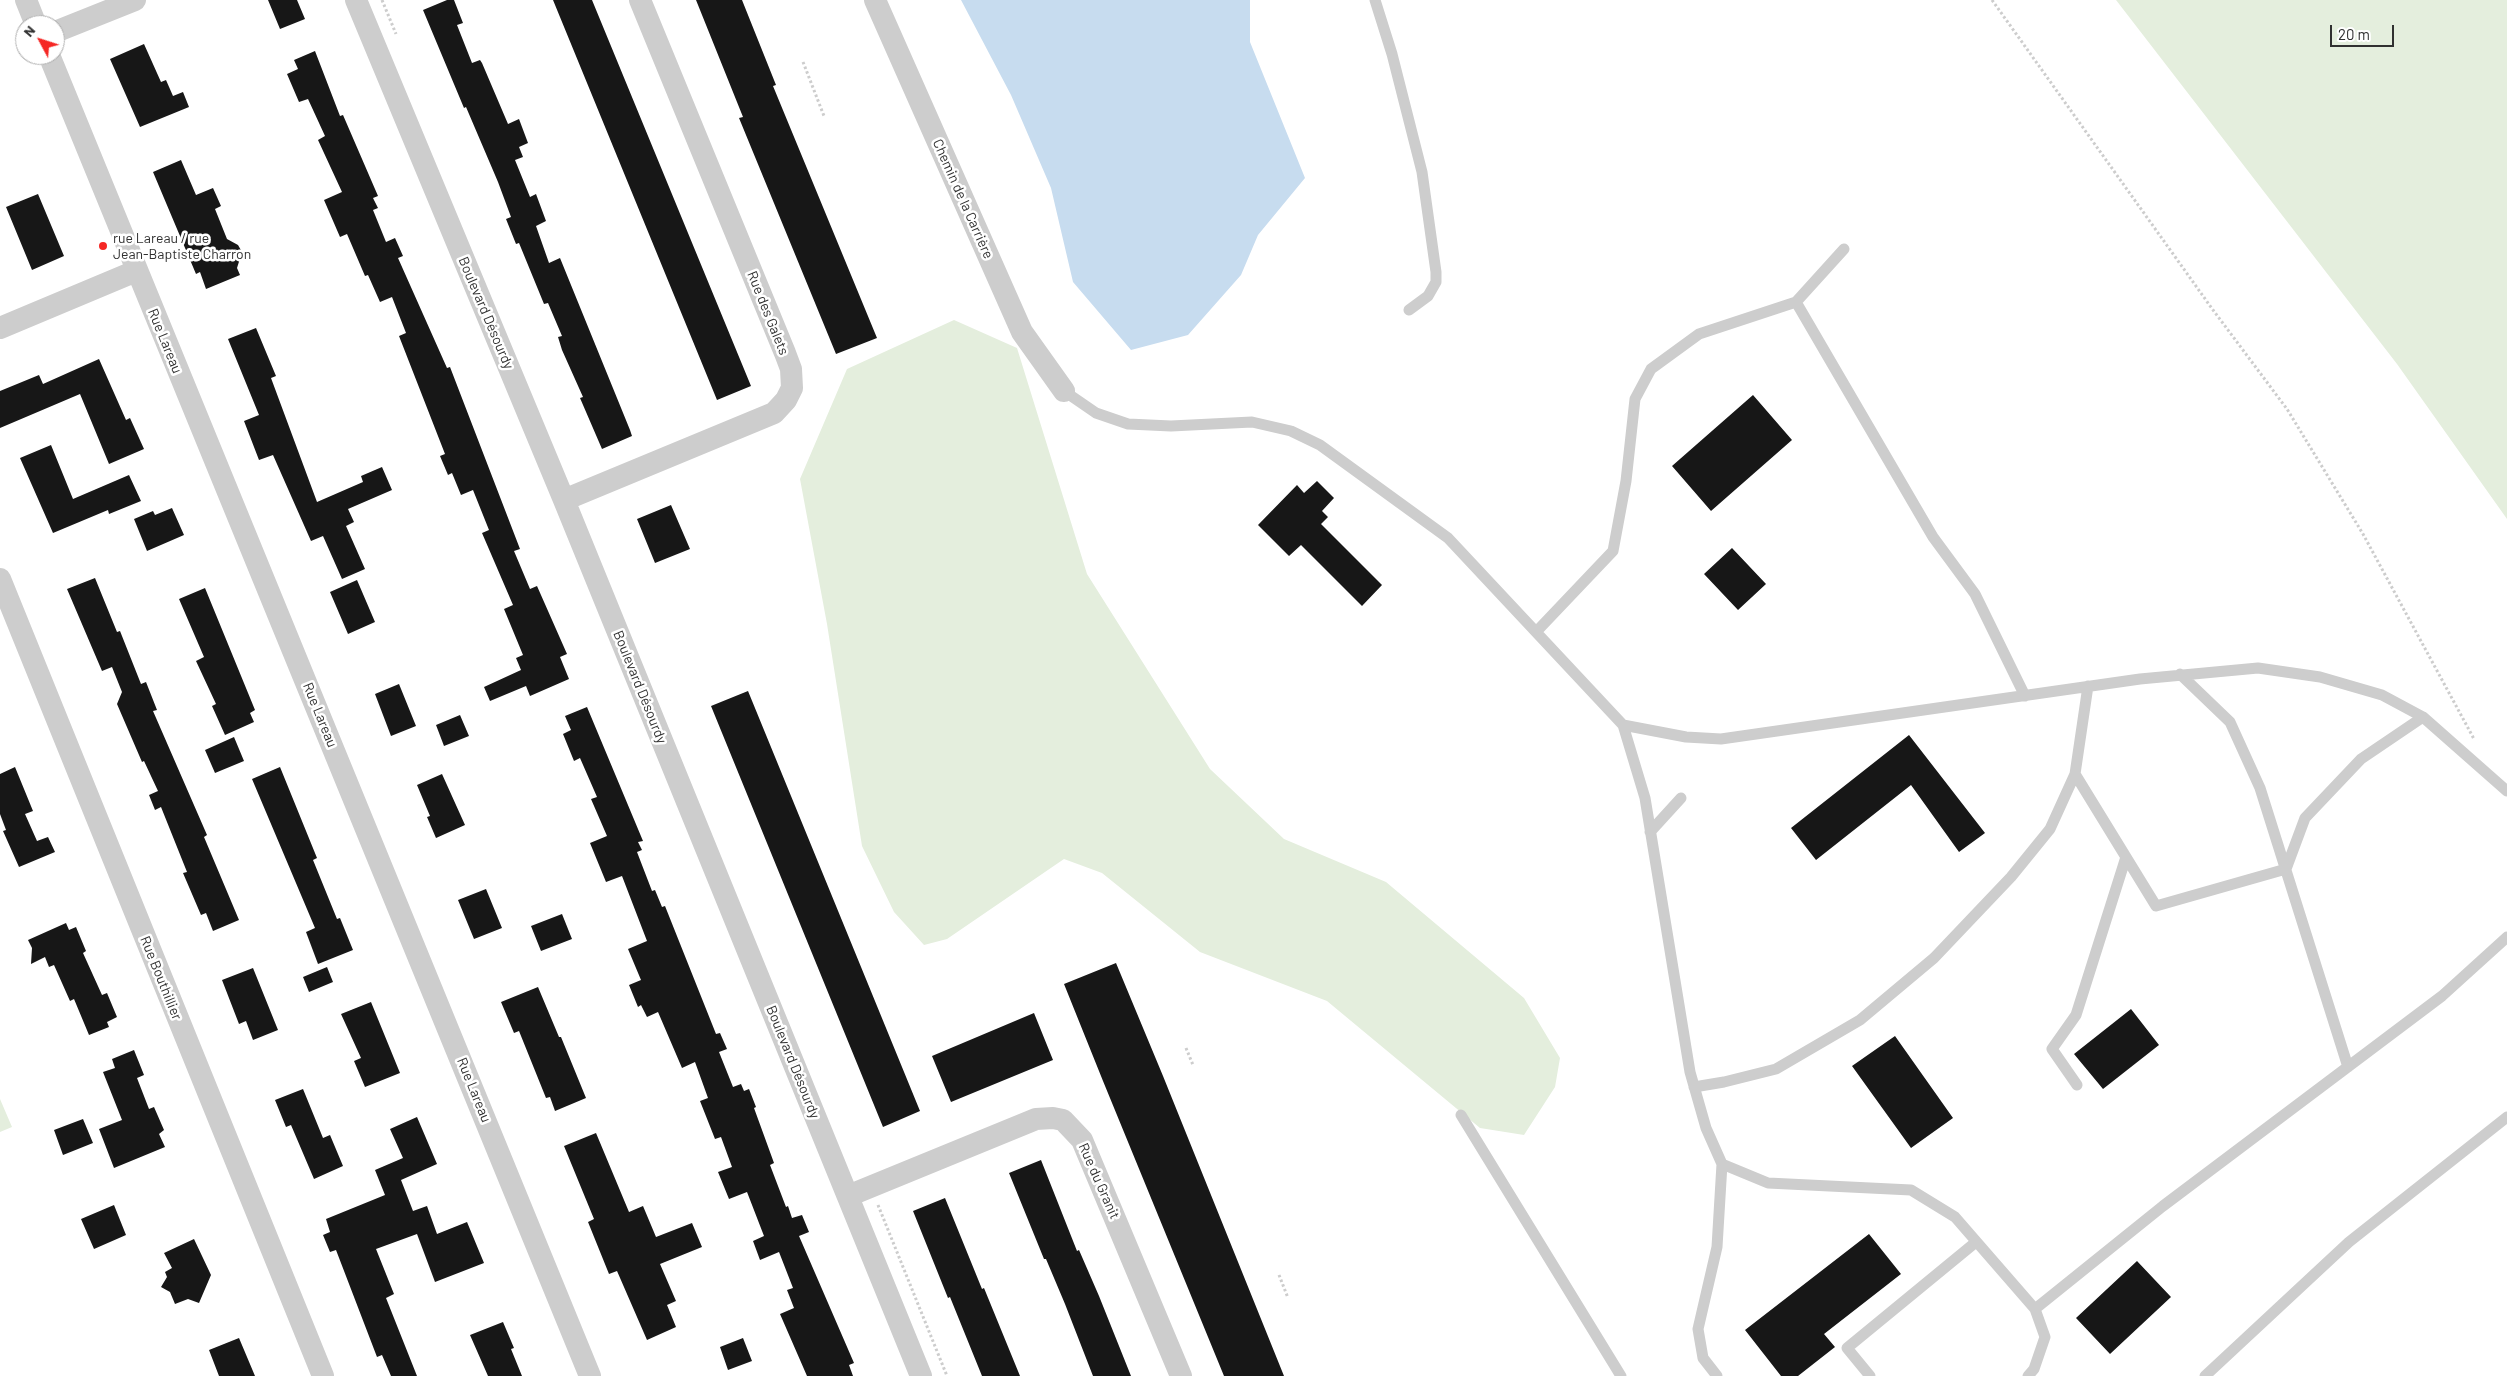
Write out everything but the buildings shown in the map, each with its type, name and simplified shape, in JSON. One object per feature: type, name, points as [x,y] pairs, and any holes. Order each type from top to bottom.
[{"type":"street","points":[[26,0],[32,15]]},
{"type":"street","points":[[65,28],[135,0]]},
{"type":"street","name":"Boulevard Désourdy","points":[[356,0],[564,500],[921,1376]]},
{"type":"street","name":"Rue des Galets","points":[[564,500],[774,413],[786,400],[792,388],[791,369],[640,0]]},
{"type":"street","name":"Chemin de la Carrière","points":[[875,0],[1022,332],[1064,391]]},
{"type":"street","name":"Rue Lareau","points":[[53,65],[590,1376]]},
{"type":"street","points":[[0,328],[136,271]]},
{"type":"street","name":"Rue Bouthillier","points":[[0,579],[323,1376]]},
{"type":"street","name":"Rue du Granit","points":[[848,1196],[1036,1119],[1063,1120],[1082,1140],[1181,1376]]},
{"type":"lane","points":[[1375,0],[1392,54],[1422,172],[1436,272],[1436,282],[1428,296],[1409,310]]},
{"type":"lane","points":[[1536,632],[1613,551],[1626,481],[1635,399],[1651,369],[1700,334],[1796,302],[1844,249]]},
{"type":"lane","points":[[1796,302],[1932,537],[1975,594],[2025,696]]},
{"type":"lane","points":[[1064,391],[1096,413],[1128,424],[1171,426],[1252,422],[1290,431],[1320,445],[1448,538],[1624,726],[1645,798],[1694,1087],[1706,1128],[1722,1164],[1718,1247],[1698,1329],[1703,1358],[1717,1376]]},
{"type":"lane","points":[[1624,726],[1686,737],[1721,739],[2088,686],[2180,674],[2258,668],[2320,677],[2382,696],[2423,717],[2507,791]]},
{"type":"lane","points":[[2180,674],[2230,722],[2260,788],[2348,1067]]},
{"type":"lane","points":[[1694,1087],[1724,1082],[1776,1069],[1860,1020],[1934,958],[2011,877],[2050,829],[2075,774],[2088,686]]},
{"type":"lane","points":[[2286,869],[2305,818],[2360,759],[2423,717]]},
{"type":"lane","points":[[2075,774],[2156,906],[2286,869]]},
{"type":"lane","points":[[1650,832],[1681,798]]},
{"type":"lane","points":[[2077,1086],[2052,1048],[2076,1015],[2126,857]]},
{"type":"lane","points":[[2035,1309],[2163,1206],[2442,996],[2507,937]]},
{"type":"lane","points":[[1461,1115],[1621,1376]]},
{"type":"lane","points":[[2205,1376],[2349,1242],[2507,1117]]},
{"type":"lane","points":[[1722,1164],[1768,1183],[1911,1190],[1955,1217],[2035,1309],[2045,1338],[2034,1369],[2028,1376]]},
{"type":"lane","points":[[1870,1376],[1847,1348],[1976,1242]]},
{"type":"path","points":[[1992,0],[2213,310],[2288,409],[2363,534],[2479,747]]},
{"type":"path","points":[[803,62],[824,116]]},
{"type":"path","points":[[1186,1048],[1193,1065]]},
{"type":"path","points":[[879,1208],[947,1376]]},
{"type":"path","points":[[1279,1275],[1288,1298]]},
{"type":"green space","points":[[2116,0],[2507,0],[2507,519],[2397,364]]},
{"type":"green space","points":[[954,320],[1017,348],[1087,574],[1210,769],[1284,839],[1386,882],[1524,998],[1560,1058],[1555,1087],[1524,1135],[1480,1128],[1327,1001],[1200,952],[1102,873],[1064,859],[947,939],[924,945],[894,912],[862,846],[827,624],[800,479],[847,369]]},
{"type":"green space","points":[[0,1099],[12,1127],[0,1132]]},
{"type":"water","points":[[961,0],[1250,0],[1250,42],[1305,178],[1258,235],[1241,275],[1188,335],[1131,350],[1073,282],[1051,188],[1011,95]]},
{"type":"place","name":"rue Lareau / rue Jean-Baptiste Charron","points":[[103,246]]}]
